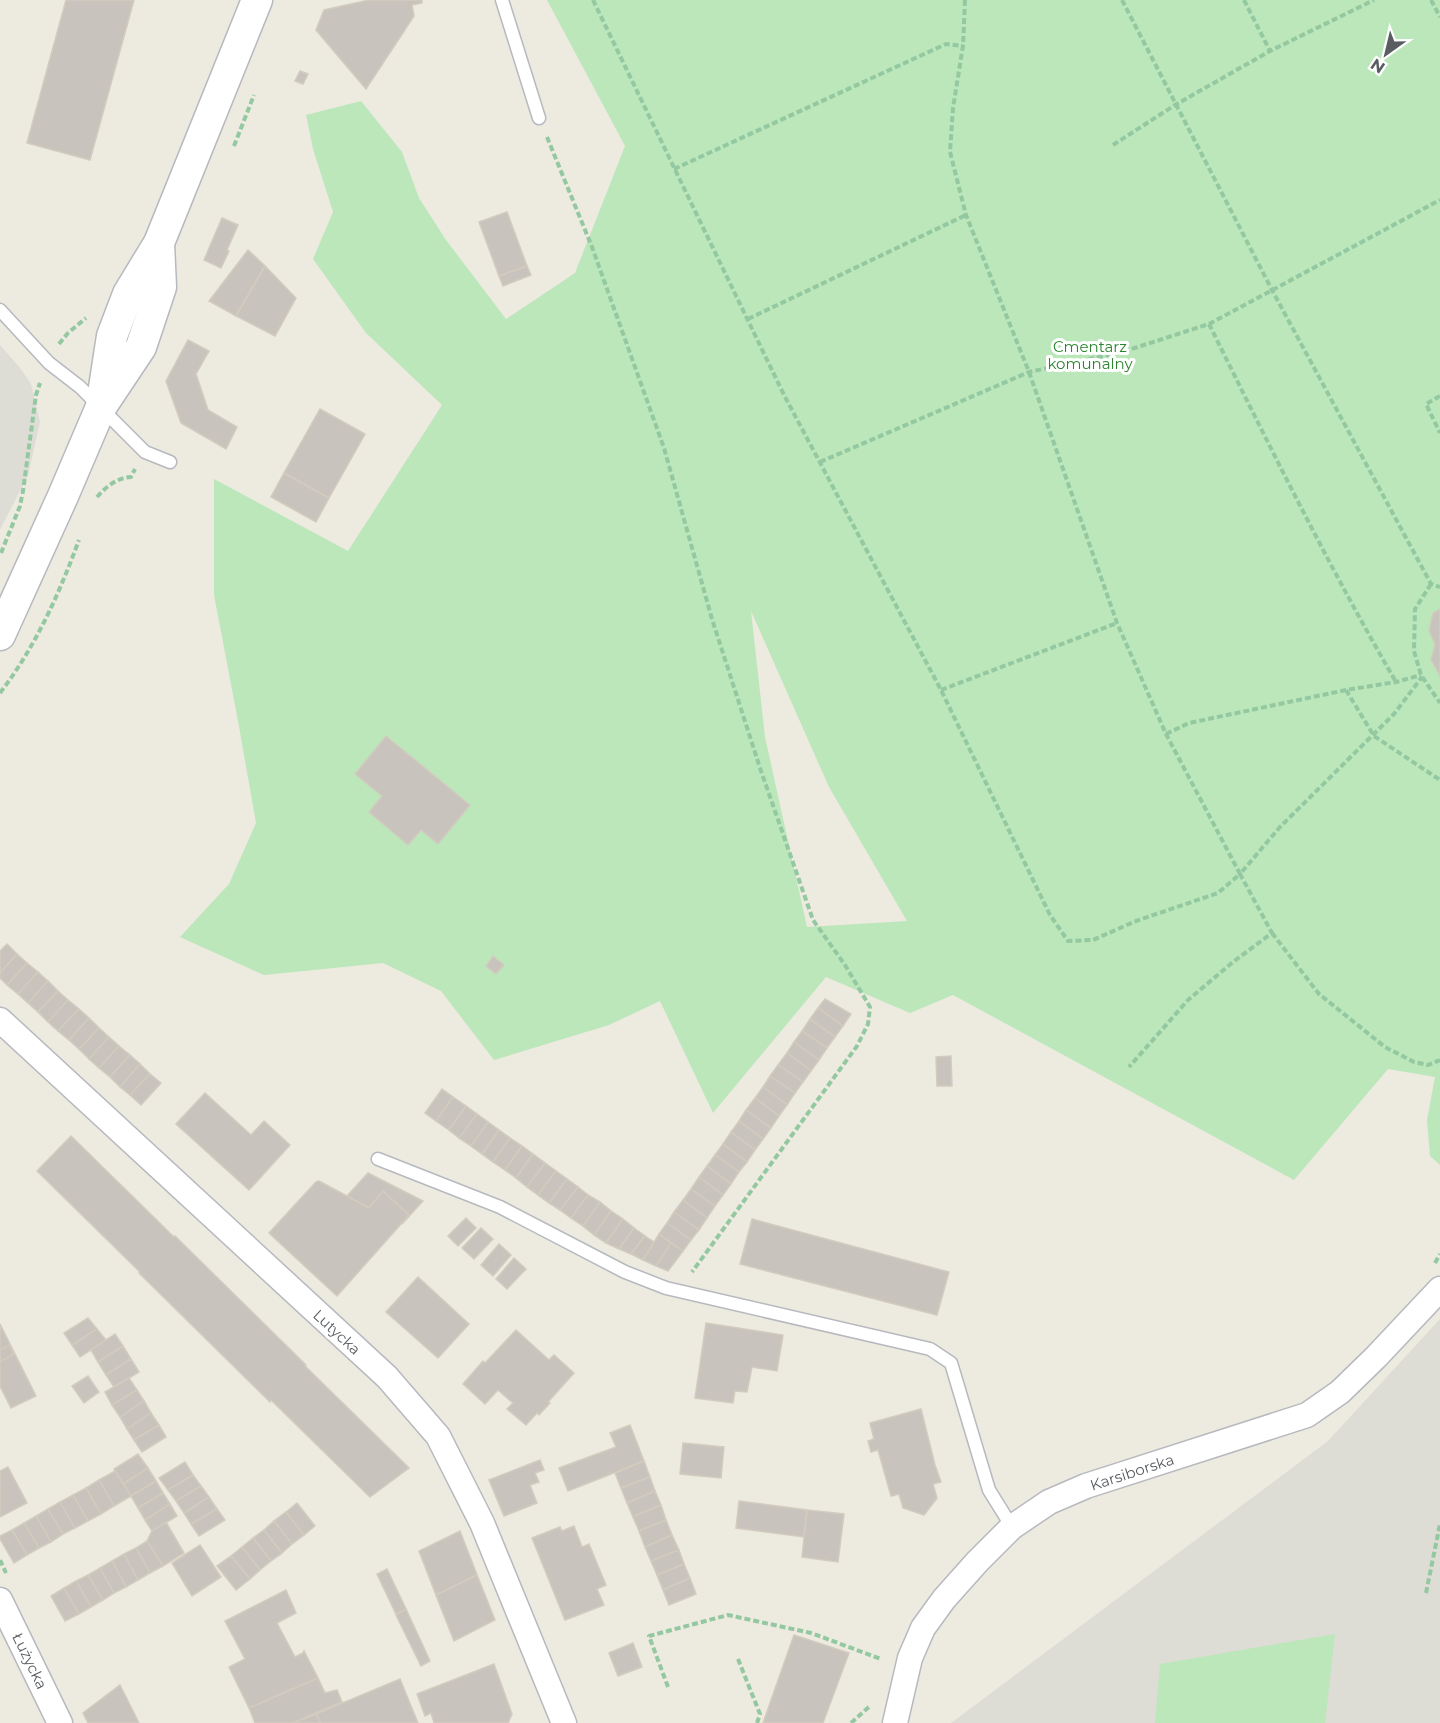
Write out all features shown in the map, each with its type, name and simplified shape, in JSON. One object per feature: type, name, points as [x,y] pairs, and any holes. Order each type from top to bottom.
[{"type":"street","points":[[0,635],[101,407],[112,336],[128,294],[159,243],[257,0]]},
{"type":"street","name":"Lutycka","points":[[0,1020],[387,1377],[438,1436],[482,1523],[564,1723]]},
{"type":"street","name":"Karsiborska","points":[[895,1723],[909,1658],[923,1628],[944,1599],[1012,1527],[1049,1502],[1086,1486],[1307,1415],[1340,1392],[1376,1357],[1434,1280]]},
{"type":"street","name":"Łużycka","points":[[0,1600],[60,1723]]},
{"type":"lane","points":[[502,0],[539,118]]},
{"type":"lane","points":[[0,310],[49,363],[80,387],[145,452],[170,462]]},
{"type":"lane","points":[[378,1159],[500,1207],[625,1272],[666,1288],[930,1349],[951,1363],[989,1490],[1012,1527]]},
{"type":"path","points":[[593,0],[784,395],[941,690],[1050,915],[1068,940],[1093,940],[1136,921],[1218,893],[1240,874],[1280,826],[1374,736],[1394,714],[1421,676]]},
{"type":"path","points":[[965,0],[963,46],[953,108],[950,152],[966,215],[1029,372],[1117,623],[1166,734],[1272,933],[1319,994],[1385,1047],[1414,1062],[1428,1065],[1440,1060]]},
{"type":"path","points":[[1122,0],[1272,290],[1431,584],[1440,587]]},
{"type":"path","points":[[1244,0],[1270,51]]},
{"type":"path","points":[[1113,145],[1175,105],[1270,51],[1374,0]]},
{"type":"path","points":[[1431,0],[1440,16]]},
{"type":"path","points":[[674,169],[946,44],[963,46]]},
{"type":"path","points":[[539,118],[592,247],[664,448],[712,619],[761,771],[813,920],[845,965],[870,1006],[868,1024],[857,1046],[690,1275],[687,1293]]},
{"type":"path","points":[[820,462],[1029,372],[1122,352],[1209,324],[1440,200]]},
{"type":"path","points":[[748,319],[966,215]]},
{"type":"path","points":[[1209,324],[1296,501],[1396,682]]},
{"type":"path","points":[[0,555],[23,490],[36,395],[41,378]]},
{"type":"path","points":[[1440,396],[1426,404],[1440,433]]},
{"type":"path","points":[[94,503],[105,489],[123,477],[131,477],[145,452]]},
{"type":"path","points":[[0,693],[38,636],[66,577],[80,538]]},
{"type":"path","points":[[1431,584],[1415,609],[1414,651],[1421,676],[1440,703]]},
{"type":"path","points":[[941,690],[1117,623]]},
{"type":"path","points":[[1166,734],[1189,723],[1421,676]]},
{"type":"path","points":[[1346,690],[1374,736],[1440,780]]},
{"type":"path","points":[[1130,1067],[1188,1000],[1272,933]]},
{"type":"path","points":[[1434,1280],[1440,1254]]},
{"type":"path","points":[[1426,1593],[1440,1524]]},
{"type":"path","points":[[668,1687],[649,1636],[728,1615],[811,1634],[887,1661]]},
{"type":"path","points":[[738,1659],[760,1714],[757,1723]]},
{"type":"path","points":[[851,1723],[872,1704]]},
{"type":"shaded area","points":[[0,345],[31,384],[40,422],[28,475],[0,530]]},
{"type":"shaded area","points":[[1440,1319],[1440,1723],[951,1723],[1328,1441]]},
{"type":"green space","name":"Cmentarz komunalny","points":[[547,0],[1440,0],[1440,1165],[1430,1156],[1427,1120],[1435,1077],[1388,1069],[1294,1180],[953,995],[910,1013],[826,977],[713,1113],[660,1001],[609,1025],[494,1060],[441,991],[383,963],[264,975],[180,937],[229,884],[256,823],[214,595],[214,479],[348,551],[442,405],[366,333],[313,259],[333,212],[313,149],[306,115],[361,101],[402,152],[419,198],[446,240],[506,319],[575,273],[625,146]],"holes":[[[751,611],[829,787],[907,921],[807,927],[765,737]]]},
{"type":"green space","points":[[1335,1634],[1325,1723],[1155,1723],[1160,1664]]},
{"type":"building","points":[[66,0],[134,0],[90,160],[27,143]]},
{"type":"building","points":[[369,0],[422,0],[422,3],[412,5],[414,16],[366,89],[316,30],[324,10]]},
{"type":"building","points":[[300,71],[308,74],[303,84],[295,81]]},
{"type":"building","points":[[507,212],[527,266],[499,276],[479,222]]},
{"type":"building","points":[[222,218],[238,225],[221,268],[204,260]]},
{"type":"building","points":[[248,250],[265,266],[236,316],[209,301]]},
{"type":"building","points":[[265,266],[296,298],[275,336],[236,316]]},
{"type":"building","points":[[527,266],[531,275],[503,286],[499,276]]},
{"type":"building","points":[[188,340],[209,351],[196,374],[208,410],[237,427],[226,449],[181,423],[166,381]]},
{"type":"building","points":[[320,409],[365,434],[329,498],[284,473]]},
{"type":"building","points":[[284,473],[329,498],[316,522],[271,497]]},
{"type":"building","points":[[1440,609],[1440,676],[1431,660],[1435,644],[1429,631],[1433,613]]},
{"type":"building","points":[[386,736],[470,805],[438,844],[421,830],[408,845],[369,812],[382,796],[355,774]]},
{"type":"building","points":[[7,944],[17,954],[0,973],[0,951]]},
{"type":"building","points":[[17,954],[27,963],[7,985],[0,978],[0,973]]},
{"type":"building","points":[[493,956],[504,965],[496,974],[486,966]]},
{"type":"building","points":[[27,963],[38,972],[18,994],[7,985]]},
{"type":"building","points":[[38,972],[48,981],[28,1003],[18,994]]},
{"type":"building","points":[[48,981],[58,991],[38,1012],[28,1003]]},
{"type":"building","points":[[58,991],[68,1000],[48,1022],[38,1012]]},
{"type":"building","points":[[825,999],[851,1014],[843,1026],[818,1008]]},
{"type":"building","points":[[68,1000],[79,1009],[58,1031],[48,1022]]},
{"type":"building","points":[[818,1008],[843,1026],[835,1037],[810,1019]]},
{"type":"building","points":[[79,1009],[89,1018],[69,1040],[58,1031]]},
{"type":"building","points":[[89,1018],[99,1028],[79,1049],[69,1040]]},
{"type":"building","points":[[810,1019],[835,1037],[827,1048],[802,1031]]},
{"type":"building","points":[[99,1028],[109,1037],[89,1059],[79,1049]]},
{"type":"building","points":[[802,1031],[827,1048],[819,1060],[794,1042]]},
{"type":"building","points":[[109,1037],[119,1046],[99,1068],[89,1059]]},
{"type":"building","points":[[794,1042],[819,1060],[811,1071],[787,1053]]},
{"type":"building","points":[[119,1046],[130,1055],[110,1077],[99,1068]]},
{"type":"building","points":[[787,1053],[811,1071],[803,1082],[778,1065]]},
{"type":"building","points":[[130,1055],[140,1064],[120,1087],[110,1077]]},
{"type":"building","points":[[951,1056],[952,1086],[937,1086],[936,1057]]},
{"type":"building","points":[[140,1064],[150,1074],[130,1095],[120,1087]]},
{"type":"building","points":[[778,1065],[803,1082],[795,1093],[770,1076]]},
{"type":"building","points":[[150,1074],[161,1083],[141,1105],[130,1095]]},
{"type":"building","points":[[770,1076],[795,1093],[787,1105],[763,1087]]},
{"type":"building","points":[[763,1087],[787,1105],[779,1116],[755,1098]]},
{"type":"building","points":[[442,1089],[453,1097],[436,1121],[425,1113]]},
{"type":"building","points":[[205,1093],[251,1135],[264,1121],[290,1145],[249,1190],[176,1124]]},
{"type":"building","points":[[453,1097],[466,1106],[449,1130],[436,1121]]},
{"type":"building","points":[[755,1098],[779,1116],[771,1128],[746,1110]]},
{"type":"building","points":[[466,1106],[477,1114],[459,1138],[449,1130]]},
{"type":"building","points":[[746,1110],[771,1128],[763,1139],[739,1121]]},
{"type":"building","points":[[477,1114],[488,1122],[471,1146],[459,1138]]},
{"type":"building","points":[[739,1121],[763,1139],[755,1150],[731,1132]]},
{"type":"building","points":[[488,1122],[499,1130],[482,1154],[471,1146]]},
{"type":"building","points":[[499,1130],[510,1138],[493,1162],[482,1154]]},
{"type":"building","points":[[731,1132],[755,1150],[747,1162],[723,1144]]},
{"type":"building","points":[[71,1136],[409,1468],[370,1497],[271,1400],[270,1402],[37,1171]]},
{"type":"building","points":[[510,1138],[522,1146],[505,1170],[493,1162]]},
{"type":"building","points":[[723,1144],[747,1162],[739,1172],[715,1155]]},
{"type":"building","points":[[522,1146],[533,1154],[516,1178],[505,1170]]},
{"type":"building","points":[[533,1154],[545,1163],[527,1187],[516,1178]]},
{"type":"building","points":[[715,1155],[739,1172],[731,1184],[707,1166]]},
{"type":"building","points":[[545,1163],[556,1171],[538,1195],[527,1187]]},
{"type":"building","points":[[707,1166],[731,1184],[723,1195],[699,1177]]},
{"type":"building","points":[[556,1171],[567,1179],[549,1203],[538,1195]]},
{"type":"building","points":[[368,1173],[423,1201],[402,1224],[409,1215],[383,1191],[369,1208],[347,1196]]},
{"type":"building","points":[[699,1177],[723,1195],[715,1206],[691,1189]]},
{"type":"building","points":[[567,1179],[578,1187],[560,1210],[549,1203]]},
{"type":"building","points":[[319,1181],[369,1208],[383,1191],[409,1215],[337,1296],[269,1233]]},
{"type":"building","points":[[578,1187],[588,1195],[571,1218],[560,1210]]},
{"type":"building","points":[[691,1189],[715,1206],[707,1218],[683,1200]]},
{"type":"building","points":[[588,1195],[600,1202],[583,1226],[571,1218]]},
{"type":"building","points":[[683,1200],[707,1218],[699,1230],[674,1212]]},
{"type":"building","points":[[600,1202],[611,1211],[594,1235],[583,1226]]},
{"type":"building","points":[[611,1211],[623,1219],[606,1243],[594,1235]]},
{"type":"building","points":[[674,1212],[699,1230],[691,1240],[667,1223]]},
{"type":"building","points":[[466,1218],[476,1228],[458,1246],[448,1236]]},
{"type":"building","points":[[623,1219],[634,1228],[619,1249],[606,1243]]},
{"type":"building","points":[[752,1219],[949,1272],[937,1315],[740,1264]]},
{"type":"building","points":[[667,1223],[691,1240],[683,1251],[659,1234]]},
{"type":"building","points":[[481,1228],[493,1239],[474,1259],[462,1248]]},
{"type":"building","points":[[634,1228],[645,1236],[631,1254],[619,1249]]},
{"type":"building","points":[[659,1234],[671,1243],[656,1266],[643,1260]]},
{"type":"building","points":[[645,1236],[654,1242],[643,1260],[631,1254]]},
{"type":"building","points":[[671,1243],[683,1251],[668,1271],[656,1266]]},
{"type":"building","points":[[499,1244],[511,1255],[493,1276],[481,1265]]},
{"type":"building","points":[[514,1258],[526,1269],[507,1289],[496,1279]]},
{"type":"building","points":[[418,1277],[469,1324],[438,1358],[386,1312]]},
{"type":"building","points":[[88,1318],[97,1329],[72,1345],[64,1333]]},
{"type":"building","points":[[706,1323],[783,1335],[777,1371],[752,1367],[747,1392],[735,1391],[733,1403],[695,1398]]},
{"type":"building","points":[[0,1324],[36,1396],[11,1408],[0,1386]]},
{"type":"building","points":[[97,1329],[106,1340],[80,1357],[72,1345]]},
{"type":"building","points":[[516,1330],[549,1360],[554,1355],[574,1373],[539,1415],[537,1413],[526,1425],[507,1409],[513,1403],[498,1390],[485,1404],[463,1384],[483,1361],[485,1363]]},
{"type":"building","points":[[115,1334],[123,1346],[98,1362],[91,1350]]},
{"type":"building","points":[[9,1345],[14,1354],[0,1362],[0,1350]]},
{"type":"building","points":[[123,1346],[131,1359],[106,1375],[98,1362]]},
{"type":"building","points":[[131,1359],[139,1372],[114,1387],[106,1375]]},
{"type":"building","points":[[88,1376],[99,1392],[84,1403],[72,1386]]},
{"type":"building","points":[[129,1378],[137,1390],[112,1405],[105,1392]]},
{"type":"building","points":[[137,1390],[144,1401],[120,1417],[112,1405]]},
{"type":"building","points":[[144,1401],[151,1413],[127,1429],[120,1417]]},
{"type":"building","points":[[921,1409],[941,1482],[933,1484],[937,1498],[924,1515],[903,1508],[899,1494],[891,1496],[878,1450],[871,1452],[868,1441],[874,1439],[870,1423]]},
{"type":"building","points":[[151,1413],[159,1425],[134,1440],[127,1429]]},
{"type":"building","points":[[159,1425],[166,1437],[142,1452],[134,1440]]},
{"type":"building","points":[[630,1425],[644,1461],[568,1491],[559,1468],[616,1447],[610,1433]]},
{"type":"building","points":[[683,1443],[724,1447],[721,1478],[680,1474]]},
{"type":"building","points":[[138,1454],[148,1468],[123,1484],[114,1469]]},
{"type":"building","points":[[540,1460],[544,1470],[535,1473],[539,1482],[530,1485],[537,1503],[504,1516],[489,1480]]},
{"type":"building","points":[[644,1461],[650,1477],[621,1488],[615,1473]]},
{"type":"building","points":[[185,1462],[193,1475],[168,1490],[159,1478]]},
{"type":"building","points":[[8,1467],[27,1503],[0,1517],[0,1471]]},
{"type":"building","points":[[148,1468],[156,1481],[131,1496],[123,1484]]},
{"type":"building","points":[[115,1471],[131,1496],[114,1506],[99,1480]]},
{"type":"building","points":[[193,1475],[201,1486],[176,1501],[168,1490]]},
{"type":"building","points":[[650,1477],[655,1491],[627,1503],[621,1488]]},
{"type":"building","points":[[99,1480],[114,1506],[101,1514],[86,1488]]},
{"type":"building","points":[[156,1481],[163,1493],[138,1508],[131,1496]]},
{"type":"building","points":[[201,1486],[209,1497],[184,1513],[176,1501]]},
{"type":"building","points":[[86,1488],[101,1514],[88,1521],[73,1495]]},
{"type":"building","points":[[655,1491],[661,1505],[633,1517],[627,1503]]},
{"type":"building","points":[[163,1493],[170,1504],[145,1520],[138,1508]]},
{"type":"building","points":[[73,1495],[88,1521],[75,1528],[60,1502]]},
{"type":"building","points":[[209,1497],[217,1509],[191,1524],[184,1513]]},
{"type":"building","points":[[739,1501],[807,1510],[804,1537],[736,1528]]},
{"type":"building","points":[[60,1502],[75,1528],[63,1534],[48,1509]]},
{"type":"building","points":[[297,1503],[315,1526],[304,1535],[286,1512]]},
{"type":"building","points":[[170,1504],[177,1516],[152,1531],[145,1520]]},
{"type":"building","points":[[661,1505],[666,1520],[639,1531],[633,1517]]},
{"type":"building","points":[[48,1509],[63,1534],[51,1542],[36,1516]]},
{"type":"building","points":[[217,1509],[225,1520],[199,1536],[191,1524]]},
{"type":"building","points":[[807,1510],[844,1514],[838,1562],[802,1557]]},
{"type":"building","points":[[286,1512],[304,1535],[292,1544],[274,1521]]},
{"type":"building","points":[[36,1516],[51,1542],[39,1548],[24,1523]]},
{"type":"building","points":[[666,1520],[672,1535],[645,1547],[639,1531]]},
{"type":"building","points":[[274,1521],[292,1544],[282,1553],[264,1530]]},
{"type":"building","points":[[166,1522],[184,1553],[163,1566],[147,1541],[152,1531]]},
{"type":"building","points":[[24,1523],[39,1548],[27,1555],[12,1530]]},
{"type":"building","points":[[574,1526],[582,1547],[589,1544],[606,1585],[597,1589],[604,1605],[565,1620],[532,1538],[560,1527],[562,1531]]},
{"type":"building","points":[[12,1530],[27,1555],[14,1563],[0,1539],[0,1536]]},
{"type":"building","points":[[264,1530],[282,1553],[271,1561],[253,1538]]},
{"type":"building","points":[[460,1531],[477,1575],[436,1595],[419,1551]]},
{"type":"building","points":[[672,1535],[679,1550],[651,1561],[645,1547]]},
{"type":"building","points":[[253,1538],[271,1561],[260,1570],[242,1547]]},
{"type":"building","points":[[147,1541],[163,1566],[150,1573],[136,1548]]},
{"type":"building","points":[[200,1545],[221,1577],[192,1596],[172,1563]]},
{"type":"building","points":[[242,1547],[260,1570],[250,1579],[231,1556]]},
{"type":"building","points":[[136,1548],[150,1573],[138,1580],[124,1554]]},
{"type":"building","points":[[679,1550],[684,1564],[657,1575],[651,1561]]},
{"type":"building","points":[[124,1554],[138,1580],[126,1587],[112,1561]]},
{"type":"building","points":[[231,1556],[250,1579],[236,1590],[217,1566]]},
{"type":"building","points":[[112,1561],[126,1587],[114,1593],[100,1568]]},
{"type":"building","points":[[684,1564],[690,1578],[663,1590],[657,1575]]},
{"type":"building","points":[[100,1568],[114,1593],[103,1600],[88,1575]]},
{"type":"building","points":[[387,1569],[406,1609],[396,1614],[377,1574]]},
{"type":"building","points":[[88,1575],[103,1600],[91,1607],[76,1581]]},
{"type":"building","points":[[477,1575],[495,1620],[454,1641],[436,1595]]},
{"type":"building","points":[[690,1578],[696,1594],[669,1605],[663,1590]]},
{"type":"building","points":[[76,1581],[91,1607],[79,1614],[64,1588]]},
{"type":"building","points":[[64,1588],[79,1614],[65,1621],[51,1596]]},
{"type":"building","points":[[286,1590],[296,1613],[277,1623],[295,1657],[304,1651],[318,1678],[249,1708],[229,1667],[245,1659],[225,1621]]},
{"type":"building","points":[[406,1609],[430,1661],[421,1666],[396,1615]]},
{"type":"building","points":[[794,1635],[849,1653],[823,1723],[763,1723]]},
{"type":"building","points":[[633,1643],[642,1667],[618,1676],[609,1653]]},
{"type":"building","points":[[494,1664],[512,1714],[508,1723],[434,1723],[431,1713],[425,1716],[417,1694]]},
{"type":"building","points":[[318,1678],[325,1693],[337,1690],[342,1702],[292,1723],[255,1723],[249,1708]]},
{"type":"building","points":[[400,1679],[418,1723],[321,1723],[316,1714]]},
{"type":"building","points":[[120,1685],[139,1723],[88,1723],[83,1713]]},
{"type":"building","points":[[316,1714],[321,1723],[293,1723]]}]
